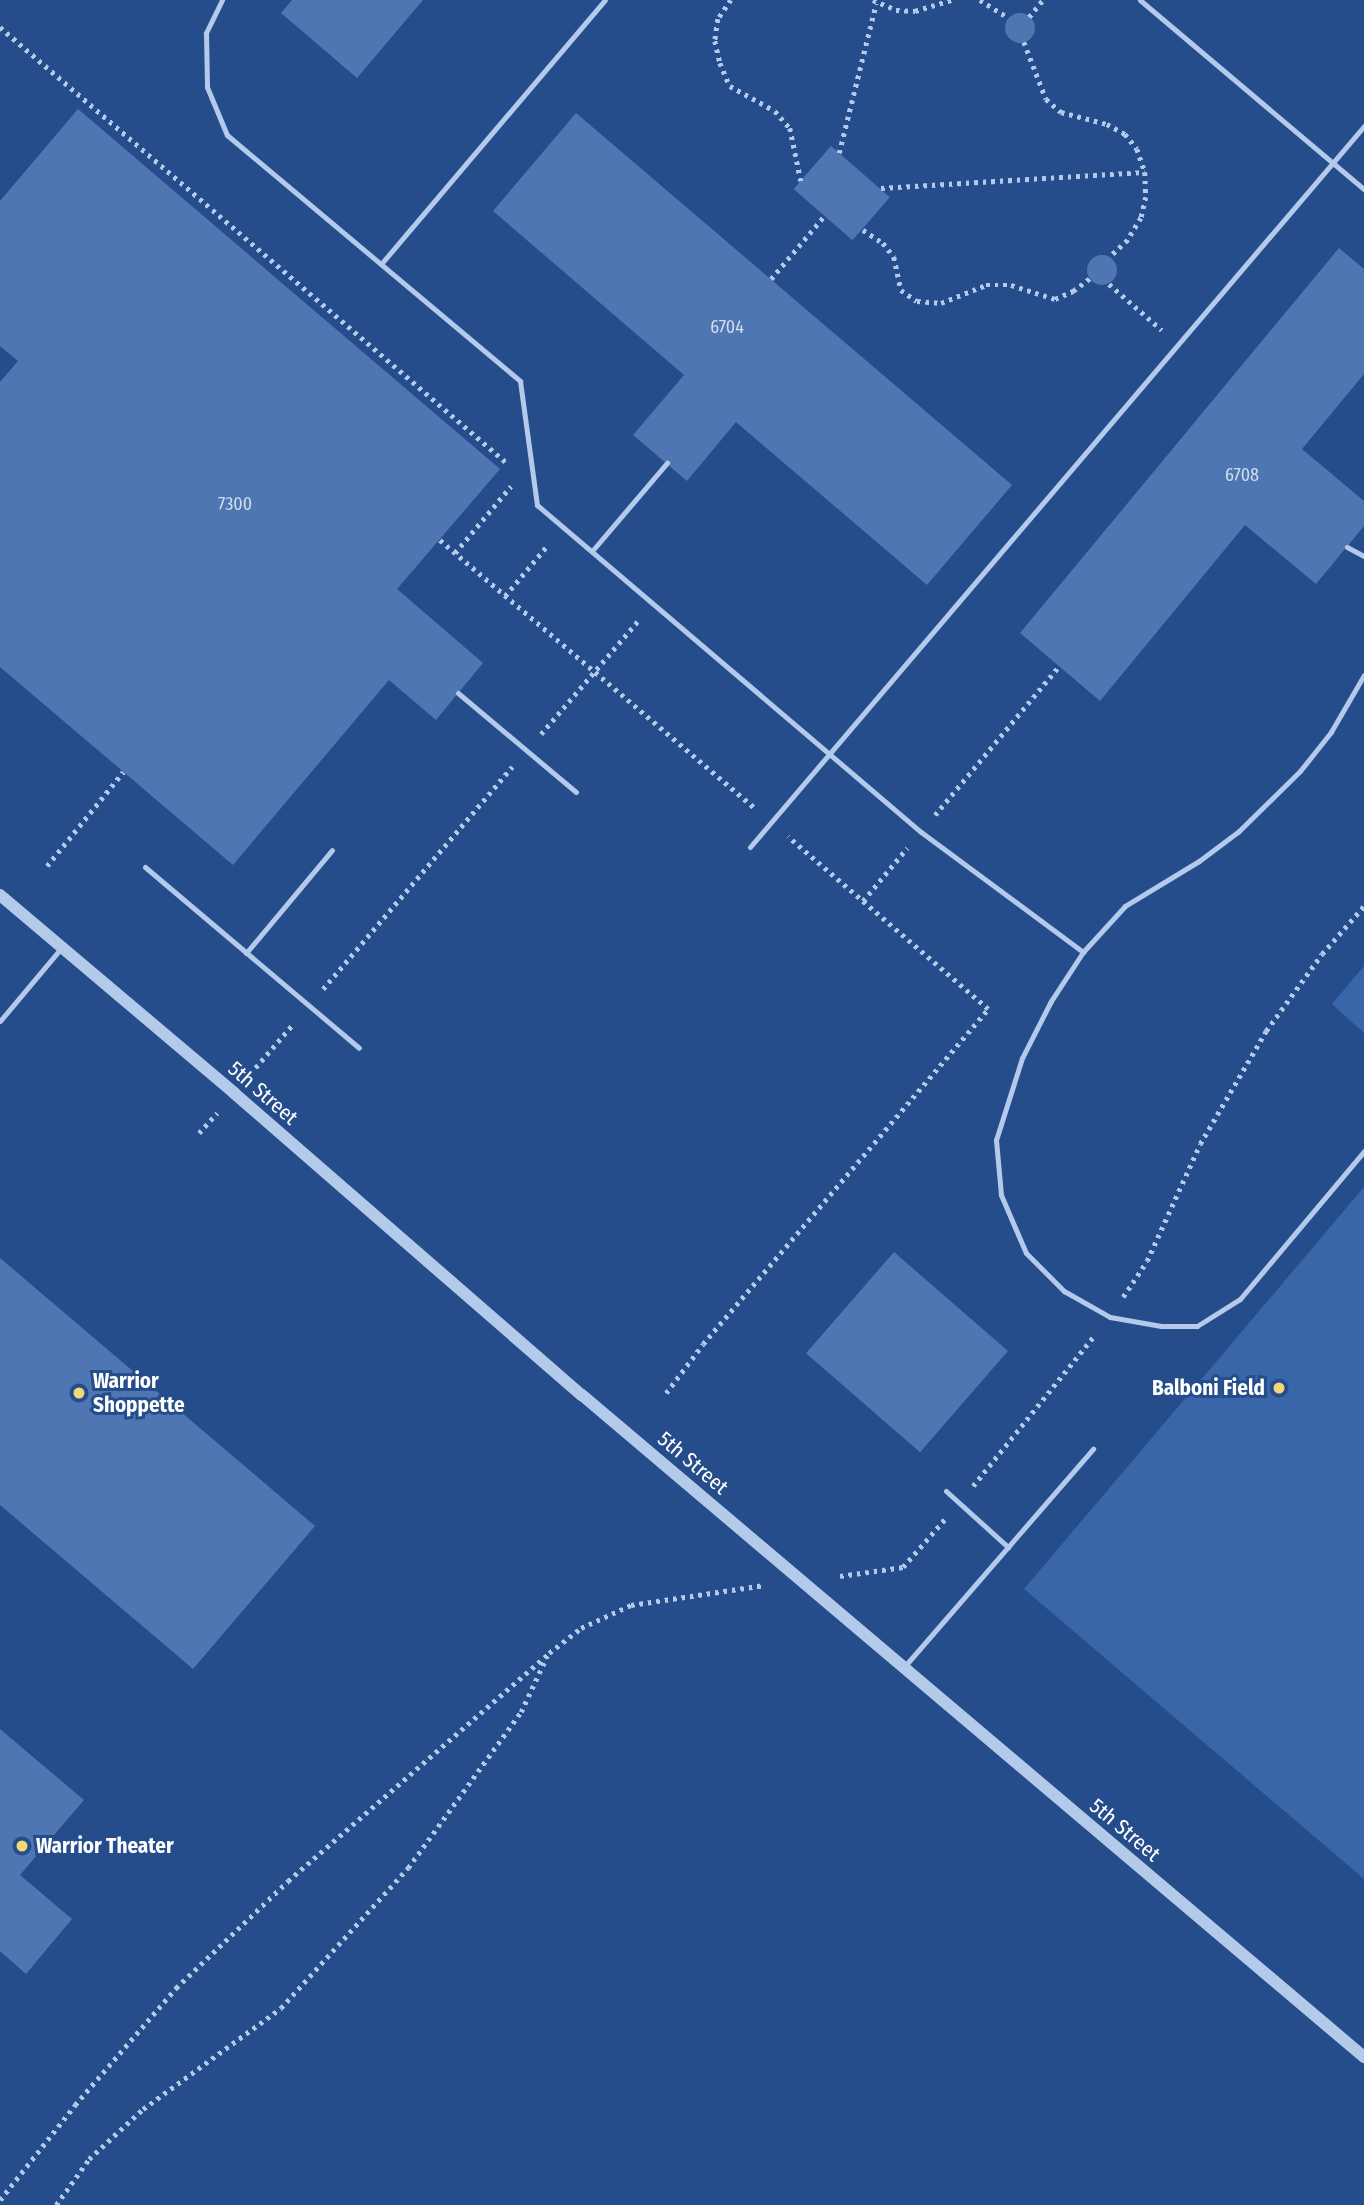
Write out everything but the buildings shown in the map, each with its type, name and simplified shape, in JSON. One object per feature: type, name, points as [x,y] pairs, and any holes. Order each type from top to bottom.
[{"type":"street","name":"5th Street","points":[[0,895],[234,1093],[582,1395],[1364,2057]]},
{"type":"lane","points":[[222,0],[206,33],[207,87],[227,135],[520,381],[537,505],[921,832],[1083,952]]},
{"type":"lane","points":[[381,264],[605,0]]},
{"type":"lane","points":[[1140,0],[1332,164],[1364,188]]},
{"type":"lane","points":[[750,847],[1364,126]]},
{"type":"lane","points":[[592,551],[667,463]]},
{"type":"lane","points":[[1347,547],[1364,556]]},
{"type":"lane","points":[[1364,675],[1331,732],[1283,788],[1239,831],[1199,861],[1125,906],[1083,952],[1051,1001],[1022,1058],[996,1140],[1001,1195],[1026,1254],[1064,1290],[1110,1317],[1161,1326],[1197,1326],[1240,1299],[1364,1151]]},
{"type":"lane","points":[[458,693],[576,792]]},
{"type":"lane","points":[[246,953],[332,850]]},
{"type":"lane","points":[[145,867],[359,1048]]},
{"type":"lane","points":[[0,1021],[62,947]]},
{"type":"lane","points":[[904,1668],[1093,1448]]},
{"type":"lane","points":[[946,1491],[1008,1546]]},
{"type":"path","points":[[731,0],[718,19],[715,41],[720,63],[730,86],[775,111],[790,128],[801,181]]},
{"type":"path","points":[[839,153],[875,2],[897,10],[915,11],[952,0]]},
{"type":"path","points":[[980,0],[1009,18]]},
{"type":"path","points":[[1029,16],[1043,0]]},
{"type":"path","points":[[0,27],[513,469]]},
{"type":"path","points":[[1024,42],[1046,99],[1061,112],[1107,124],[1125,134],[1137,149],[1145,172],[1146,197],[1141,218],[1128,240],[1110,257]]},
{"type":"path","points":[[881,188],[1145,172]]},
{"type":"path","points":[[771,279],[825,215]]},
{"type":"path","points":[[863,230],[883,243],[894,257],[901,290],[917,301],[941,303],[986,285],[1011,285],[1055,299],[1073,292],[1090,278]]},
{"type":"path","points":[[1109,284],[1179,344]]},
{"type":"path","points":[[455,553],[512,485]]},
{"type":"path","points":[[505,596],[563,527]]},
{"type":"path","points":[[440,540],[988,1009],[703,1344],[666,1393]]},
{"type":"path","points":[[199,1133],[652,603]]},
{"type":"path","points":[[863,901],[1059,666]]},
{"type":"path","points":[[47,866],[123,772]]},
{"type":"path","points":[[0,2200],[75,2105],[176,1988],[289,1881],[581,1628],[631,1605],[903,1567],[959,1503],[1110,1317],[1147,1261],[1200,1144],[1266,1031],[1322,954],[1364,906]]},
{"type":"path","points":[[55,2205],[89,2159],[142,2109],[281,2008],[408,1868],[521,1712],[549,1653]]},
{"type":"shaded area","points":[[1364,966],[1364,1033],[1332,1004]]},
{"type":"shaded area","name":"Balboni Field","points":[[1364,1187],[1364,1879],[1024,1589]]},
{"type":"place","name":"Balboni Field","points":[[1279,1388]]},
{"type":"place","name":"Warrior Shoppette","points":[[79,1393]]},
{"type":"place","name":"Warrior Theater","points":[[22,1846]]}]
